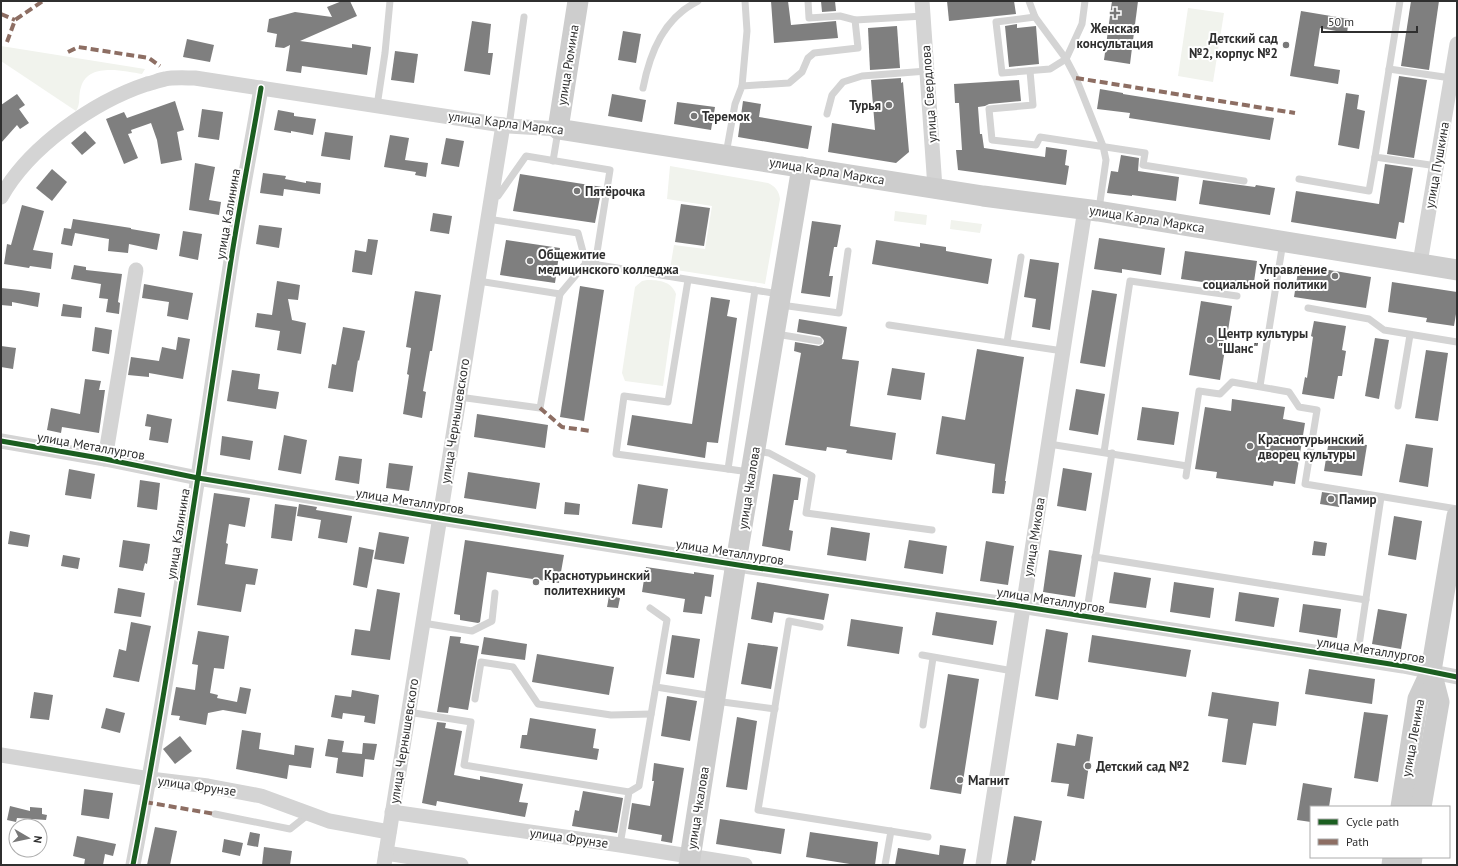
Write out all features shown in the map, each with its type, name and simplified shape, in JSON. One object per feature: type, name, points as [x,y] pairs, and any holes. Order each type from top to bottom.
[{"type":"main road","name":"улица Рюмина","points":[[558,129],[578,1]]},
{"type":"main road","name":"улица Карла Маркса","points":[[558,129],[935,188],[1092,210],[1283,240],[1457,270]]},
{"type":"main road","name":"улица Чкалова","points":[[690,861],[736,564],[802,167]]},
{"type":"main road","name":"улица Ленина","points":[[1401,806],[1418,699],[1431,671],[1457,516]]},
{"type":"main road","name":"улица Ленина","points":[[1421,806],[1439,702],[1431,671]]},
{"type":"street","name":"улица Свердлова","points":[[923,8],[935,188]]},
{"type":"street","name":"улица Пушкина","points":[[1420,263],[1457,44]]},
{"type":"street","name":"улица Карла Маркса","points":[[1,197],[8,185],[40,149],[82,115],[126,91],[165,79],[195,78],[506,126],[558,129]]},
{"type":"street","name":"улица Калинина","points":[[133,865],[150,779],[230,265],[261,88]]},
{"type":"street","name":"улица Чернышевского","points":[[385,859],[488,218],[506,126]]},
{"type":"street","name":"улица Микова","points":[[983,865],[1063,351],[1092,210]]},
{"type":"street","points":[[104,459],[136,270]]},
{"type":"street","name":"улица Металлургов","points":[[1,441],[104,459],[198,478],[440,518],[736,564],[1023,606],[1431,671],[1457,677]]},
{"type":"street","name":"улица Фрунзе","points":[[1,755],[150,779],[208,786],[261,796],[329,821],[389,832]]},
{"type":"street","name":"улица Фрунзе","points":[[392,812],[620,845],[690,861],[745,865]]},
{"type":"street","points":[[385,859],[453,864]]},
{"type":"lane","points":[[377,106],[385,53],[390,1]]},
{"type":"lane","points":[[643,88],[646,70],[652,52],[664,29],[679,14],[698,1]]},
{"type":"lane","points":[[725,155],[735,104],[742,86],[747,31],[745,1]]},
{"type":"lane","points":[[808,1],[809,18],[840,16],[855,20],[923,8]]},
{"type":"lane","points":[[1029,1],[1036,17],[1066,59],[1076,78],[1103,146],[1106,160],[1092,210]]},
{"type":"lane","points":[[1036,17],[996,22],[1002,73],[1050,69],[1066,59],[1082,24],[1085,1]]},
{"type":"lane","points":[[1299,179],[1369,191],[1400,1]]},
{"type":"lane","points":[[506,126],[524,17]]},
{"type":"lane","points":[[742,86],[789,83],[802,72],[808,58],[814,53],[858,48],[855,20]]},
{"type":"lane","points":[[1389,69],[1451,78]]},
{"type":"lane","points":[[826,114],[832,95],[844,82],[862,76],[927,71]]},
{"type":"lane","points":[[1030,71],[1033,105],[989,109],[992,140],[1036,145],[1040,137],[1103,146],[1145,153],[1143,165],[1244,181]]},
{"type":"lane","points":[[553,161],[558,129]]},
{"type":"lane","points":[[492,195],[498,196],[526,156],[610,170],[595,265]]},
{"type":"lane","points":[[1375,157],[1437,166]]},
{"type":"lane","points":[[488,218],[578,233],[586,263]]},
{"type":"lane","points":[[1260,386],[1283,240]]},
{"type":"lane","points":[[586,263],[756,290],[780,300],[840,313],[848,251]]},
{"type":"lane","points":[[1007,342],[1021,257]]},
{"type":"lane","points":[[459,396],[540,408],[560,294],[586,263]]},
{"type":"lane","points":[[688,280],[668,402],[624,396],[616,454],[751,472]]},
{"type":"lane","points":[[478,281],[560,294]]},
{"type":"lane","points":[[1086,616],[1095,557],[1130,281],[1237,296]]},
{"type":"lane","points":[[728,468],[756,290]]},
{"type":"lane","points":[[1308,308],[1369,319],[1384,330],[1457,342]]},
{"type":"lane","points":[[889,325],[1063,351]]},
{"type":"lane","points":[[774,334],[819,341]]},
{"type":"lane","points":[[1398,406],[1410,335]]},
{"type":"lane","points":[[1186,476],[1199,391],[1220,394],[1232,382],[1289,392],[1299,407],[1317,410],[1305,484],[1457,509]]},
{"type":"lane","points":[[1049,444],[1187,466]]},
{"type":"lane","points":[[755,451],[769,453],[812,476],[806,513],[932,530]]},
{"type":"lane","points":[[1357,659],[1381,497]]},
{"type":"lane","points":[[1095,557],[1366,600]]},
{"type":"lane","points":[[423,623],[472,631],[492,621],[495,593]]},
{"type":"lane","points":[[408,712],[471,722],[464,764],[629,792],[639,786],[667,620],[650,608]]},
{"type":"lane","points":[[820,627],[789,621],[758,810],[928,837]]},
{"type":"lane","points":[[922,656],[1013,671]]},
{"type":"lane","points":[[923,725],[933,658]]},
{"type":"lane","points":[[475,699],[482,662],[513,667],[538,704],[611,715],[651,714]]},
{"type":"lane","points":[[656,687],[775,709]]},
{"type":"lane","points":[[620,845],[629,792]]},
{"type":"lane","points":[[215,814],[290,829],[309,814]]},
{"type":"lane","points":[[885,865],[891,831]]},
{"type":"shaded area","points":[[1188,8],[1224,13],[1213,82],[1178,76]]},
{"type":"shaded area","points":[[1,46],[145,69],[142,74],[107,70],[91,74],[85,79],[81,87],[76,111],[1,61]]},
{"type":"shaded area","points":[[670,166],[768,183],[776,189],[780,199],[765,284],[670,269],[674,245],[705,249],[712,206],[667,199]]},
{"type":"shaded area","points":[[895,211],[927,215],[926,225],[894,221]]},
{"type":"shaded area","points":[[951,220],[982,224],[980,233],[950,229]]},
{"type":"shaded area","points":[[647,280],[664,282],[671,286],[676,294],[663,386],[625,381],[622,373],[635,287],[642,281]]},
{"type":"building","points":[[342,1],[350,1],[357,16],[300,41],[352,48],[352,44],[371,47],[367,75],[302,66],[301,73],[286,71],[290,45],[284,48],[275,47],[277,34],[267,32],[269,19],[295,12],[332,17],[327,7]]},
{"type":"building","points":[[771,1],[788,1],[791,25],[836,21],[838,38],[774,43]]},
{"type":"building","points":[[821,1],[835,1],[836,11],[822,12]]},
{"type":"building","points":[[947,1],[1014,1],[1016,14],[949,21]]},
{"type":"building","points":[[1112,1],[1138,1],[1130,64],[1104,60]]},
{"type":"building","points":[[1411,1],[1439,1],[1429,70],[1401,66]]},
{"type":"building","points":[[1301,11],[1349,19],[1347,33],[1320,28],[1314,66],[1340,70],[1338,84],[1290,76]]},
{"type":"building","points":[[472,21],[491,24],[488,53],[493,53],[490,75],[464,71]]},
{"type":"building","points":[[1017,24],[1017,28],[1036,26],[1039,64],[1009,67],[1005,26]]},
{"type":"building","points":[[897,26],[900,68],[870,70],[868,28]]},
{"type":"building","points":[[623,31],[641,34],[636,63],[618,60]]},
{"type":"building","points":[[187,39],[214,45],[210,62],[183,57]]},
{"type":"building","points":[[395,51],[418,54],[414,83],[391,80]]},
{"type":"building","points":[[1399,76],[1427,80],[1414,158],[1387,154]]},
{"type":"building","name":"Турья","points":[[901,78],[901,83],[903,82],[909,152],[896,163],[828,152],[832,123],[875,130],[871,80]]},
{"type":"building","points":[[1019,80],[1021,101],[989,104],[978,107],[980,134],[982,134],[984,148],[1045,157],[1046,147],[1067,150],[1065,165],[1069,166],[1066,185],[958,170],[956,150],[962,150],[959,103],[955,103],[954,84]]},
{"type":"building","points":[[1100,89],[1274,118],[1270,140],[1129,118],[1130,113],[1097,109]]},
{"type":"building","points":[[1346,93],[1359,95],[1357,109],[1365,111],[1359,149],[1338,145]]},
{"type":"building","points":[[17,94],[25,105],[19,109],[29,123],[20,129],[17,125],[1,143],[1,105]]},
{"type":"building","points":[[612,94],[646,100],[642,122],[608,116]]},
{"type":"building","points":[[175,101],[184,130],[177,132],[182,160],[161,164],[157,140],[151,123],[131,130],[132,133],[128,134],[138,158],[124,164],[106,119],[124,112],[127,118]]},
{"type":"building","points":[[743,101],[761,104],[759,117],[812,126],[808,149],[738,137]]},
{"type":"building","name":"Теремок","points":[[677,102],[715,107],[711,130],[674,124]]},
{"type":"building","points":[[202,109],[223,112],[219,140],[198,137]]},
{"type":"building","points":[[278,110],[294,113],[294,116],[316,119],[313,135],[274,130]]},
{"type":"building","points":[[85,131],[96,143],[82,155],[71,143]]},
{"type":"building","points":[[325,132],[353,136],[350,160],[321,156]]},
{"type":"building","points":[[390,135],[409,138],[405,160],[428,163],[426,177],[415,175],[416,172],[384,167]]},
{"type":"building","points":[[446,138],[464,141],[459,167],[441,164]]},
{"type":"building","points":[[1121,155],[1139,158],[1138,171],[1179,177],[1176,201],[1107,193],[1111,171],[1118,172]]},
{"type":"building","points":[[195,163],[215,167],[209,200],[221,202],[219,215],[189,210]]},
{"type":"building","points":[[1385,164],[1413,168],[1404,223],[1399,222],[1396,239],[1291,222],[1296,191],[1379,204]]},
{"type":"building","points":[[52,169],[67,182],[52,201],[36,188]]},
{"type":"building","points":[[263,173],[286,176],[285,179],[306,183],[306,181],[321,183],[320,194],[284,189],[283,196],[260,193]]},
{"type":"building","points":[[520,174],[602,187],[595,223],[513,211]]},
{"type":"building","points":[[1203,180],[1255,187],[1256,185],[1275,188],[1270,215],[1199,204]]},
{"type":"building","points":[[681,204],[710,208],[704,246],[675,242]]},
{"type":"building","points":[[22,205],[44,211],[33,250],[53,253],[51,269],[30,266],[29,268],[4,264],[7,244],[11,245]]},
{"type":"building","points":[[433,213],[452,216],[449,234],[430,231]]},
{"type":"building","points":[[73,219],[160,234],[157,250],[129,244],[128,253],[108,251],[109,239],[75,233],[72,246],[61,244],[64,228],[71,229]]},
{"type":"building","points":[[812,221],[841,225],[837,247],[834,247],[829,276],[833,276],[830,297],[801,293]]},
{"type":"building","points":[[259,225],[282,228],[279,248],[256,244]]},
{"type":"building","points":[[183,231],[202,234],[198,260],[179,256]]},
{"type":"building","points":[[1099,238],[1165,248],[1161,275],[1122,269],[1122,273],[1094,269]]},
{"type":"building","points":[[368,239],[378,240],[372,275],[352,272],[355,250],[366,252]]},
{"type":"building","name":"Общежитие медицинского колледжа","points":[[506,240],[560,248],[555,283],[500,275]]},
{"type":"building","points":[[876,240],[920,247],[920,243],[946,247],[946,251],[992,259],[988,284],[872,264]]},
{"type":"building","points":[[1185,251],[1257,261],[1253,289],[1181,279]]},
{"type":"building","points":[[1030,259],[1059,263],[1050,330],[1032,327],[1036,299],[1024,297]]},
{"type":"building","points":[[74,265],[86,267],[86,270],[122,274],[118,302],[120,303],[119,314],[106,312],[108,299],[99,298],[101,284],[71,279]]},
{"type":"building","points":[[1299,265],[1371,277],[1366,308],[1294,297]]},
{"type":"building","points":[[277,281],[300,285],[298,300],[288,299],[292,320],[306,323],[301,354],[277,350],[280,331],[255,327],[257,313],[272,315]]},
{"type":"building","points":[[1392,282],[1457,292],[1457,308],[1454,326],[1426,322],[1427,318],[1388,312]]},
{"type":"building","points":[[144,284],[193,293],[188,320],[167,316],[169,302],[142,298]]},
{"type":"building","points":[[580,286],[604,290],[584,421],[560,417]]},
{"type":"building","points":[[1,288],[40,293],[38,307],[12,302],[12,306],[1,305]]},
{"type":"building","points":[[1092,290],[1117,294],[1105,367],[1080,363]]},
{"type":"building","points":[[415,291],[441,295],[432,351],[430,351],[423,391],[426,392],[422,418],[403,414],[409,375],[407,374],[411,348],[406,347]]},
{"type":"building","points":[[711,297],[730,300],[727,316],[737,318],[718,443],[707,442],[705,458],[627,445],[632,415],[692,424]]},
{"type":"building","name":"Центр культуры \"Шанс\"","points":[[1201,301],[1232,306],[1220,380],[1189,375]]},
{"type":"building","points":[[63,304],[82,307],[81,318],[61,316]]},
{"type":"building","points":[[799,319],[847,327],[842,359],[859,361],[850,426],[896,433],[892,460],[846,453],[847,450],[827,447],[826,451],[785,445],[801,353],[794,351],[795,342],[819,346],[823,344],[824,341],[820,336],[797,332]]},
{"type":"building","points":[[1314,321],[1346,326],[1342,350],[1346,351],[1342,376],[1338,376],[1334,399],[1302,394],[1305,377],[1307,378]]},
{"type":"building","points":[[95,327],[112,330],[109,354],[92,351]]},
{"type":"building","points":[[343,327],[365,331],[359,361],[358,360],[353,392],[328,388],[332,364],[336,365]]},
{"type":"building","points":[[178,337],[190,339],[183,379],[149,373],[149,377],[128,375],[131,357],[159,361],[162,347],[176,350]]},
{"type":"building","points":[[1375,338],[1389,340],[1379,399],[1365,396]]},
{"type":"building","points":[[1,346],[16,348],[13,369],[1,367]]},
{"type":"building","points":[[977,349],[1024,357],[1004,494],[992,493],[995,464],[936,454],[942,416],[965,420]]},
{"type":"building","points":[[1426,350],[1448,353],[1438,421],[1415,418]]},
{"type":"building","points":[[892,368],[925,373],[921,400],[887,395]]},
{"type":"building","points":[[232,370],[260,374],[258,389],[279,392],[276,409],[227,401]]},
{"type":"building","points":[[85,379],[101,381],[99,390],[105,390],[99,433],[62,427],[61,433],[47,430],[51,408],[80,414]]},
{"type":"building","points":[[1076,389],[1105,394],[1098,435],[1069,430]]},
{"type":"building","name":"Краснотурьинский дворец культуры","points":[[1232,399],[1285,407],[1283,419],[1305,423],[1295,484],[1274,481],[1273,486],[1216,478],[1217,472],[1195,469],[1205,407],[1231,411]]},
{"type":"building","points":[[1142,407],[1179,412],[1174,445],[1137,440]]},
{"type":"building","points":[[147,414],[172,419],[168,443],[149,440],[151,427],[145,426]]},
{"type":"building","points":[[477,414],[548,425],[545,448],[474,437]]},
{"type":"building","points":[[284,435],[307,440],[301,474],[278,470]]},
{"type":"building","points":[[222,436],[253,441],[250,460],[220,455]]},
{"type":"building","points":[[1329,440],[1367,445],[1362,476],[1324,471]]},
{"type":"building","points":[[1406,444],[1433,448],[1428,487],[1399,482]]},
{"type":"building","points":[[339,456],[362,459],[359,484],[335,480]]},
{"type":"building","points":[[389,463],[413,466],[409,491],[386,488]]},
{"type":"building","points":[[1063,468],[1092,473],[1086,511],[1057,506]]},
{"type":"building","points":[[69,469],[95,474],[91,499],[65,495]]},
{"type":"building","points":[[468,472],[540,483],[536,509],[464,498]]},
{"type":"building","points":[[773,474],[801,478],[798,500],[794,500],[789,530],[793,531],[790,551],[762,546]]},
{"type":"building","points":[[140,480],[160,483],[157,510],[137,507]]},
{"type":"building","points":[[638,484],[668,489],[662,528],[632,524]]},
{"type":"building","name":"Памир","points":[[1322,492],[1341,495],[1339,507],[1320,504]]},
{"type":"building","points":[[214,493],[250,498],[245,527],[229,524],[226,543],[228,544],[225,564],[258,569],[255,585],[246,584],[241,612],[197,605]]},
{"type":"building","points":[[565,502],[580,504],[579,515],[564,514]]},
{"type":"building","points":[[275,504],[297,507],[292,541],[271,538]]},
{"type":"building","points":[[299,504],[317,507],[316,510],[352,516],[347,543],[318,538],[321,520],[297,516]]},
{"type":"building","points":[[1394,516],[1422,521],[1416,560],[1388,555]]},
{"type":"building","points":[[831,527],[870,533],[866,561],[827,555]]},
{"type":"building","points":[[10,531],[30,535],[28,547],[8,544]]},
{"type":"building","points":[[379,532],[409,537],[404,564],[374,559]]},
{"type":"building","points":[[123,540],[150,544],[147,564],[145,563],[143,571],[119,567]]},
{"type":"building","points":[[465,540],[564,555],[559,583],[487,572],[480,622],[460,620],[460,615],[454,614]]},
{"type":"building","points":[[909,540],[947,546],[943,574],[904,568]]},
{"type":"building","points":[[986,541],[1014,546],[1008,585],[980,581]]},
{"type":"building","points":[[1314,541],[1327,543],[1325,556],[1312,555]]},
{"type":"building","points":[[359,547],[374,550],[367,588],[353,585]]},
{"type":"building","points":[[1049,550],[1082,555],[1075,597],[1043,592]]},
{"type":"building","points":[[63,555],[80,558],[78,569],[61,566]]},
{"type":"building","points":[[646,567],[694,574],[694,572],[714,575],[711,597],[705,596],[702,614],[683,612],[685,599],[642,592]]},
{"type":"building","points":[[1114,572],[1151,578],[1146,608],[1109,603]]},
{"type":"building","points":[[757,582],[829,594],[824,620],[774,612],[772,623],[751,619]]},
{"type":"building","points":[[1174,582],[1214,588],[1210,618],[1170,612]]},
{"type":"building","points":[[118,588],[145,593],[141,617],[114,613]]},
{"type":"building","points":[[377,589],[400,593],[390,660],[351,655],[355,629],[370,631]]},
{"type":"building","points":[[1239,592],[1279,598],[1274,627],[1235,621]]},
{"type":"building","points":[[609,596],[620,598],[618,608],[607,607]]},
{"type":"building","points":[[1303,604],[1341,609],[1337,638],[1299,632]]},
{"type":"building","points":[[1378,609],[1407,614],[1401,649],[1372,644]]},
{"type":"building","points":[[936,612],[997,621],[993,645],[932,635]]},
{"type":"building","points":[[851,619],[903,627],[899,654],[847,646]]},
{"type":"building","points":[[131,622],[151,626],[139,682],[113,677],[119,649],[126,651]]},
{"type":"building","points":[[1046,629],[1068,633],[1058,700],[1035,696]]},
{"type":"building","points":[[198,631],[229,636],[224,669],[214,668],[210,693],[218,695],[217,698],[237,702],[240,687],[251,689],[246,714],[223,710],[208,713],[206,725],[179,720],[180,716],[171,715],[176,687],[195,690],[198,665],[192,664]]},
{"type":"building","points":[[672,635],[700,639],[694,678],[666,674]]},
{"type":"building","points":[[1092,635],[1191,650],[1186,677],[1088,662]]},
{"type":"building","points":[[450,636],[461,637],[460,643],[479,646],[468,710],[449,707],[448,713],[437,712]]},
{"type":"building","points":[[484,637],[527,644],[525,660],[481,654]]},
{"type":"building","points":[[748,643],[778,647],[771,689],[741,684]]},
{"type":"building","points":[[537,654],[614,667],[609,695],[532,682]]},
{"type":"building","points":[[1309,669],[1375,679],[1372,704],[1305,694]]},
{"type":"building","points":[[948,674],[979,679],[961,794],[930,789]]},
{"type":"building","points":[[352,690],[379,695],[375,724],[364,722],[365,716],[343,713],[342,719],[331,717],[335,695],[351,697]]},
{"type":"building","points":[[34,692],[53,695],[49,720],[30,718]]},
{"type":"building","points":[[1212,692],[1279,702],[1276,726],[1253,723],[1246,765],[1222,762],[1228,719],[1208,716]]},
{"type":"building","points":[[667,696],[697,701],[690,741],[661,736]]},
{"type":"building","points":[[106,708],[125,713],[120,733],[101,728]]},
{"type":"building","points":[[1364,712],[1388,715],[1378,782],[1354,778]]},
{"type":"building","points":[[737,717],[757,721],[747,790],[726,787]]},
{"type":"building","points":[[530,718],[596,729],[593,748],[599,749],[597,760],[520,748],[522,735],[527,735]]},
{"type":"building","points":[[437,722],[446,723],[445,728],[462,731],[454,775],[480,780],[480,776],[523,784],[519,802],[528,803],[525,817],[437,801],[436,806],[422,803]]},
{"type":"building","points":[[242,730],[261,733],[259,749],[294,755],[295,745],[314,748],[311,768],[289,765],[287,779],[236,769]]},
{"type":"building","points":[[1077,734],[1093,737],[1084,799],[1067,796],[1069,784],[1051,782],[1057,743],[1075,746]]},
{"type":"building","points":[[180,736],[192,751],[175,764],[163,749]]},
{"type":"building","points":[[328,739],[344,741],[342,752],[362,754],[363,743],[377,744],[374,760],[365,759],[363,777],[336,773],[338,758],[325,756]]},
{"type":"building","points":[[654,763],[684,768],[672,843],[661,841],[662,835],[628,829],[632,803],[650,806],[654,781],[652,781]]},
{"type":"building","points":[[1303,783],[1332,788],[1329,806],[1310,806],[1310,822],[1297,820]]},
{"type":"building","points":[[84,789],[113,793],[109,819],[81,815]]},
{"type":"building","points":[[583,791],[623,798],[617,833],[572,826],[575,810],[579,811]]},
{"type":"building","points":[[10,806],[30,811],[30,807],[42,808],[42,814],[47,815],[46,818],[8,818],[7,820]]},
{"type":"building","points":[[1014,816],[1042,821],[1035,861],[1032,860],[1031,865],[1006,865]]},
{"type":"building","points":[[720,819],[785,829],[781,854],[716,844]]},
{"type":"building","points":[[155,827],[177,831],[170,865],[147,865]]},
{"type":"building","points":[[250,832],[260,834],[258,847],[247,845]]},
{"type":"building","points":[[810,832],[878,842],[875,865],[856,865],[806,857]]},
{"type":"building","points":[[77,836],[116,844],[113,856],[105,854],[103,865],[84,865],[85,859],[73,856]]},
{"type":"building","points":[[224,839],[243,843],[240,856],[222,852]]},
{"type":"building","points":[[940,845],[966,849],[963,865],[895,865],[898,848],[939,855]]},
{"type":"building","points":[[264,847],[292,851],[290,865],[262,865]]},
{"type":"marked path","points":[[7,42],[15,20],[43,1]]},
{"type":"marked path","points":[[1,14],[15,20]]},
{"type":"marked path","points":[[68,52],[78,47],[149,58],[160,66]]},
{"type":"marked path","points":[[1076,78],[1295,113]]},
{"type":"marked path","points":[[540,408],[562,427],[591,431]]},
{"type":"marked path","points":[[145,802],[215,814]]},
{"type":"cycle path","points":[[133,865],[160,716],[234,245],[261,88]]},
{"type":"cycle path","points":[[1,441],[105,459],[198,478],[440,518],[751,567],[1013,605],[1403,666],[1457,677]]},
{"type":"place","name":"Женская консультация","points":[[1115,13]]},
{"type":"place","name":"Детский сад №2, корпус №2","points":[[1286,45]]},
{"type":"place","name":"Турья","points":[[889,105]]},
{"type":"place","name":"Теремок","points":[[694,116]]},
{"type":"place","name":"Пятёрочка","points":[[577,191]]},
{"type":"place","name":"Общежитие медицинского колледжа","points":[[530,261]]},
{"type":"place","name":"Управление социальной политики","points":[[1335,276]]},
{"type":"place","name":"Центр культуры \"Шанс\"","points":[[1210,340]]},
{"type":"place","name":"Краснотурьинский дворец культуры","points":[[1250,446]]},
{"type":"place","name":"Памир","points":[[1331,499]]},
{"type":"place","name":"Краснотурьинский политехникум","points":[[536,582]]},
{"type":"place","name":"Детский сад №2","points":[[1088,766]]},
{"type":"place","name":"Магнит","points":[[960,780]]}]
